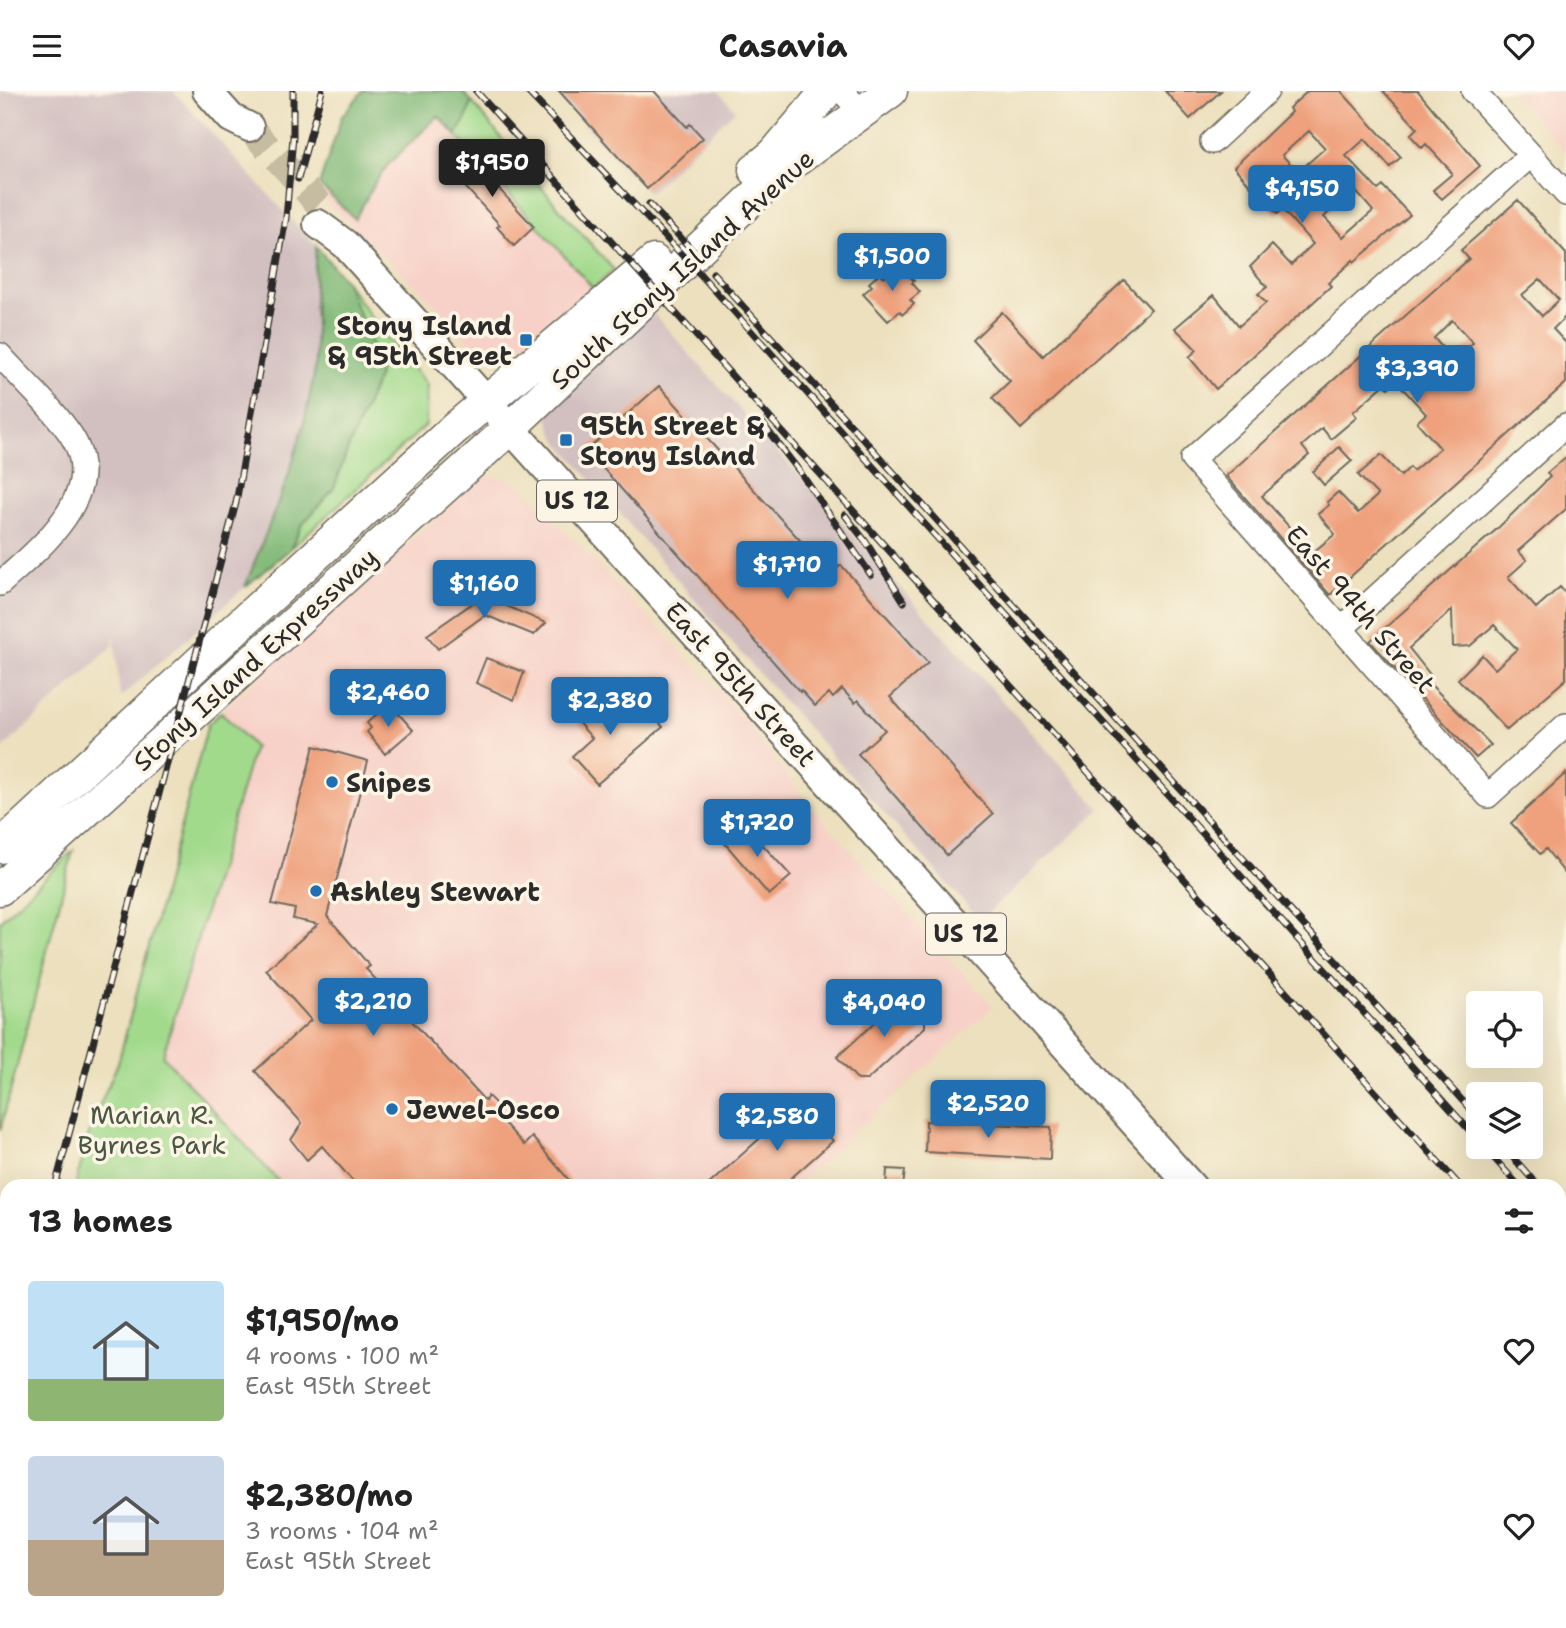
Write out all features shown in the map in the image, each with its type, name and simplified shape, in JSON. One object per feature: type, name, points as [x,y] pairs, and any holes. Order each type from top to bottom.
[{"type":"highway","name":"South Stony Island Avenue","points":[[486,401],[615,295],[774,154],[827,91]]},
{"type":"highway","name":"South Stony Island Avenue","points":[[510,428],[852,102],[891,91]]},
{"type":"highway","name":"Stony Island Expressway","points":[[0,847],[486,401]]},
{"type":"highway","name":"Stony Island Expressway","points":[[0,890],[510,428]]},
{"type":"main road","points":[[207,91],[243,131]]},
{"type":"main road","name":"East 95th Street","points":[[318,214],[1185,1179]]},
{"type":"street","points":[[1212,142],[1267,91]]},
{"type":"street","points":[[1473,91],[1566,194]]},
{"type":"street","name":"East 94th Street","points":[[1531,155],[1192,459],[1488,796],[1566,725]]},
{"type":"street","points":[[0,355],[65,428],[81,457],[77,493],[67,516],[49,539],[0,584]]},
{"type":"street","points":[[1341,629],[1566,425]]},
{"type":"shaded area","points":[[0,91],[173,91],[316,246],[316,365],[304,424],[289,477],[245,587],[120,698],[114,632],[113,646],[0,751]]},
{"type":"shaded area","points":[[554,91],[718,91],[735,110],[649,193]]},
{"type":"shaded area","points":[[1511,91],[1566,91],[1566,153]]},
{"type":"shaded area","points":[[438,116],[593,288],[614,270],[620,276],[554,319],[507,356],[489,356],[476,349],[436,305],[319,195],[319,185],[356,219],[388,165]]},
{"type":"shaded area","points":[[650,310],[1100,809],[980,920],[724,634],[560,444],[552,430],[548,417],[552,406]]},
{"type":"shaded area","points":[[489,477],[499,477],[513,481],[533,498],[704,675],[747,724],[806,801],[993,1007],[803,1179],[276,1179],[163,1057],[254,748],[221,712],[468,488]]},
{"type":"green space","points":[[363,91],[462,91],[472,102],[456,135],[438,116],[388,165],[355,219],[319,185],[342,116]]},
{"type":"green space","points":[[472,102],[556,205],[614,270],[593,288],[456,135]]},
{"type":"green space","points":[[316,246],[346,282],[378,360],[379,375],[334,488],[302,525],[290,549],[245,587],[288,477],[304,424],[316,365]]},
{"type":"green space","points":[[346,282],[384,335],[427,384],[426,425],[290,549],[302,525],[334,488],[379,375],[378,360]]},
{"type":"green space","name":"Marian R. Byrnes Park","points":[[221,712],[254,747],[163,1056],[277,1179],[77,1179],[92,1123],[118,1063],[208,724]]},
{"type":"green space","points":[[73,851],[0,1131],[0,921]]},
{"type":"building","points":[[559,91],[654,91],[687,127],[690,124],[703,138],[647,189]]},
{"type":"building","points":[[1165,91],[1221,91],[1190,119]]},
{"type":"building","points":[[1308,91],[1341,91],[1401,157],[1390,167],[1365,139],[1346,156],[1378,190],[1383,186],[1410,215],[1354,262],[1353,260],[1328,283],[1331,286],[1216,389],[1189,357],[1197,350],[1175,328],[1214,295],[1239,326],[1266,303],[1258,294],[1267,287],[1250,267],[1272,245],[1291,265],[1313,244],[1282,209],[1277,214],[1267,204],[1285,186],[1270,169],[1251,186],[1234,167],[1291,112],[1289,108]],"holes":[[[1309,131],[1325,148],[1298,172],[1282,155]],[[1353,188],[1373,211],[1343,237],[1324,217]]]},
{"type":"building","points":[[1383,91],[1418,91],[1480,166],[1442,199],[1433,190],[1452,174],[1426,144],[1422,148],[1410,135],[1417,128]]},
{"type":"building","points":[[465,152],[534,227],[514,246],[497,227],[500,225],[448,168]]},
{"type":"building","points":[[1518,200],[1566,254],[1566,316],[1553,329],[1566,343],[1566,383],[1330,595],[1226,476],[1469,259],[1461,250]],"holes":[[[1540,279],[1559,300],[1542,316],[1522,295]],[[1452,320],[1473,343],[1453,360],[1434,338]],[[1396,381],[1426,414],[1417,422],[1440,448],[1413,471],[1410,467],[1401,476],[1381,455],[1358,475],[1378,495],[1358,513],[1338,492],[1318,514],[1335,534],[1312,553],[1262,496],[1309,455],[1302,446],[1322,428],[1331,439],[1357,417],[1353,412],[1385,384],[1388,388]]]},
{"type":"building","points":[[900,266],[920,292],[910,300],[914,304],[903,314],[900,311],[888,321],[863,294],[872,286],[869,283],[880,273],[884,277]]},
{"type":"building","points":[[1124,280],[1151,309],[1021,429],[992,398],[1010,381],[973,340],[1002,312],[1043,356]]},
{"type":"building","points":[[659,386],[831,574],[841,565],[928,663],[890,697],[993,814],[947,855],[858,754],[885,730],[858,700],[855,703],[842,689],[833,698],[829,693],[815,706],[801,690],[800,692],[587,450]]},
{"type":"building","points":[[1339,447],[1352,461],[1324,485],[1313,472]]},
{"type":"building","points":[[1566,457],[1566,509],[1518,551],[1527,560],[1508,577],[1536,608],[1560,587],[1566,594],[1566,679],[1507,730],[1458,679],[1482,655],[1495,669],[1517,649],[1494,625],[1470,646],[1453,647],[1452,610],[1409,648],[1432,677],[1427,681],[1491,745],[1476,758],[1370,641],[1498,528],[1550,477],[1547,473]]},
{"type":"building","points":[[483,596],[546,623],[534,635],[485,615],[438,649],[427,635]]},
{"type":"building","points":[[486,658],[524,672],[514,700],[476,683]]},
{"type":"building","points":[[573,691],[604,726],[629,704],[638,715],[647,708],[663,727],[597,784],[572,756],[592,738],[560,702]]},
{"type":"building","points":[[389,703],[413,730],[385,754],[367,732],[371,728],[367,723]]},
{"type":"building","points":[[314,746],[368,761],[327,916],[370,966],[366,969],[390,995],[395,991],[407,1003],[401,1009],[485,1101],[488,1096],[501,1109],[496,1114],[524,1145],[532,1137],[568,1179],[351,1179],[322,1146],[307,1160],[291,1140],[302,1123],[255,1071],[311,1020],[266,970],[318,924],[293,919],[295,909],[272,904]]},
{"type":"building","points":[[1566,773],[1566,875],[1546,849],[1540,854],[1511,823]]},
{"type":"building","points":[[743,823],[791,876],[769,895],[723,841]]},
{"type":"building","points":[[906,994],[925,1016],[925,1027],[867,1080],[858,1080],[837,1057]]},
{"type":"building","points":[[800,1102],[833,1141],[790,1179],[715,1179]]},
{"type":"building","points":[[926,1121],[1051,1127],[1050,1159],[925,1152]]},
{"type":"building","points":[[887,1169],[905,1170],[904,1179],[886,1179]]},
{"type":"tunnel","points":[[249,127],[319,204]]},
{"type":"railway","points":[[57,1179],[236,503],[286,218],[293,137],[293,91]]},
{"type":"railway","points":[[298,179],[322,91]]},
{"type":"railway","points":[[476,91],[1454,1179]]},
{"type":"railway","points":[[527,91],[700,274],[1466,1127]]},
{"type":"railway","points":[[649,204],[694,252]]},
{"type":"railway","points":[[713,273],[1466,1105]]},
{"type":"railway","points":[[762,423],[800,472],[871,575]]},
{"type":"railway","points":[[845,515],[866,542],[904,602]]},
{"type":"railway","points":[[1495,1159],[1513,1179]]},
{"type":"railway","points":[[1514,1159],[1532,1179]]},
{"type":"place","name":"Stony Island & 95th Street","points":[[526,340]]},
{"type":"place","name":"95th Street & Stony Island","points":[[566,440]]},
{"type":"place","name":"Snipes","points":[[332,782]]},
{"type":"place","name":"Ashley Stewart","points":[[316,891]]},
{"type":"place","name":"Jewel-Osco","points":[[392,1109]]}]
